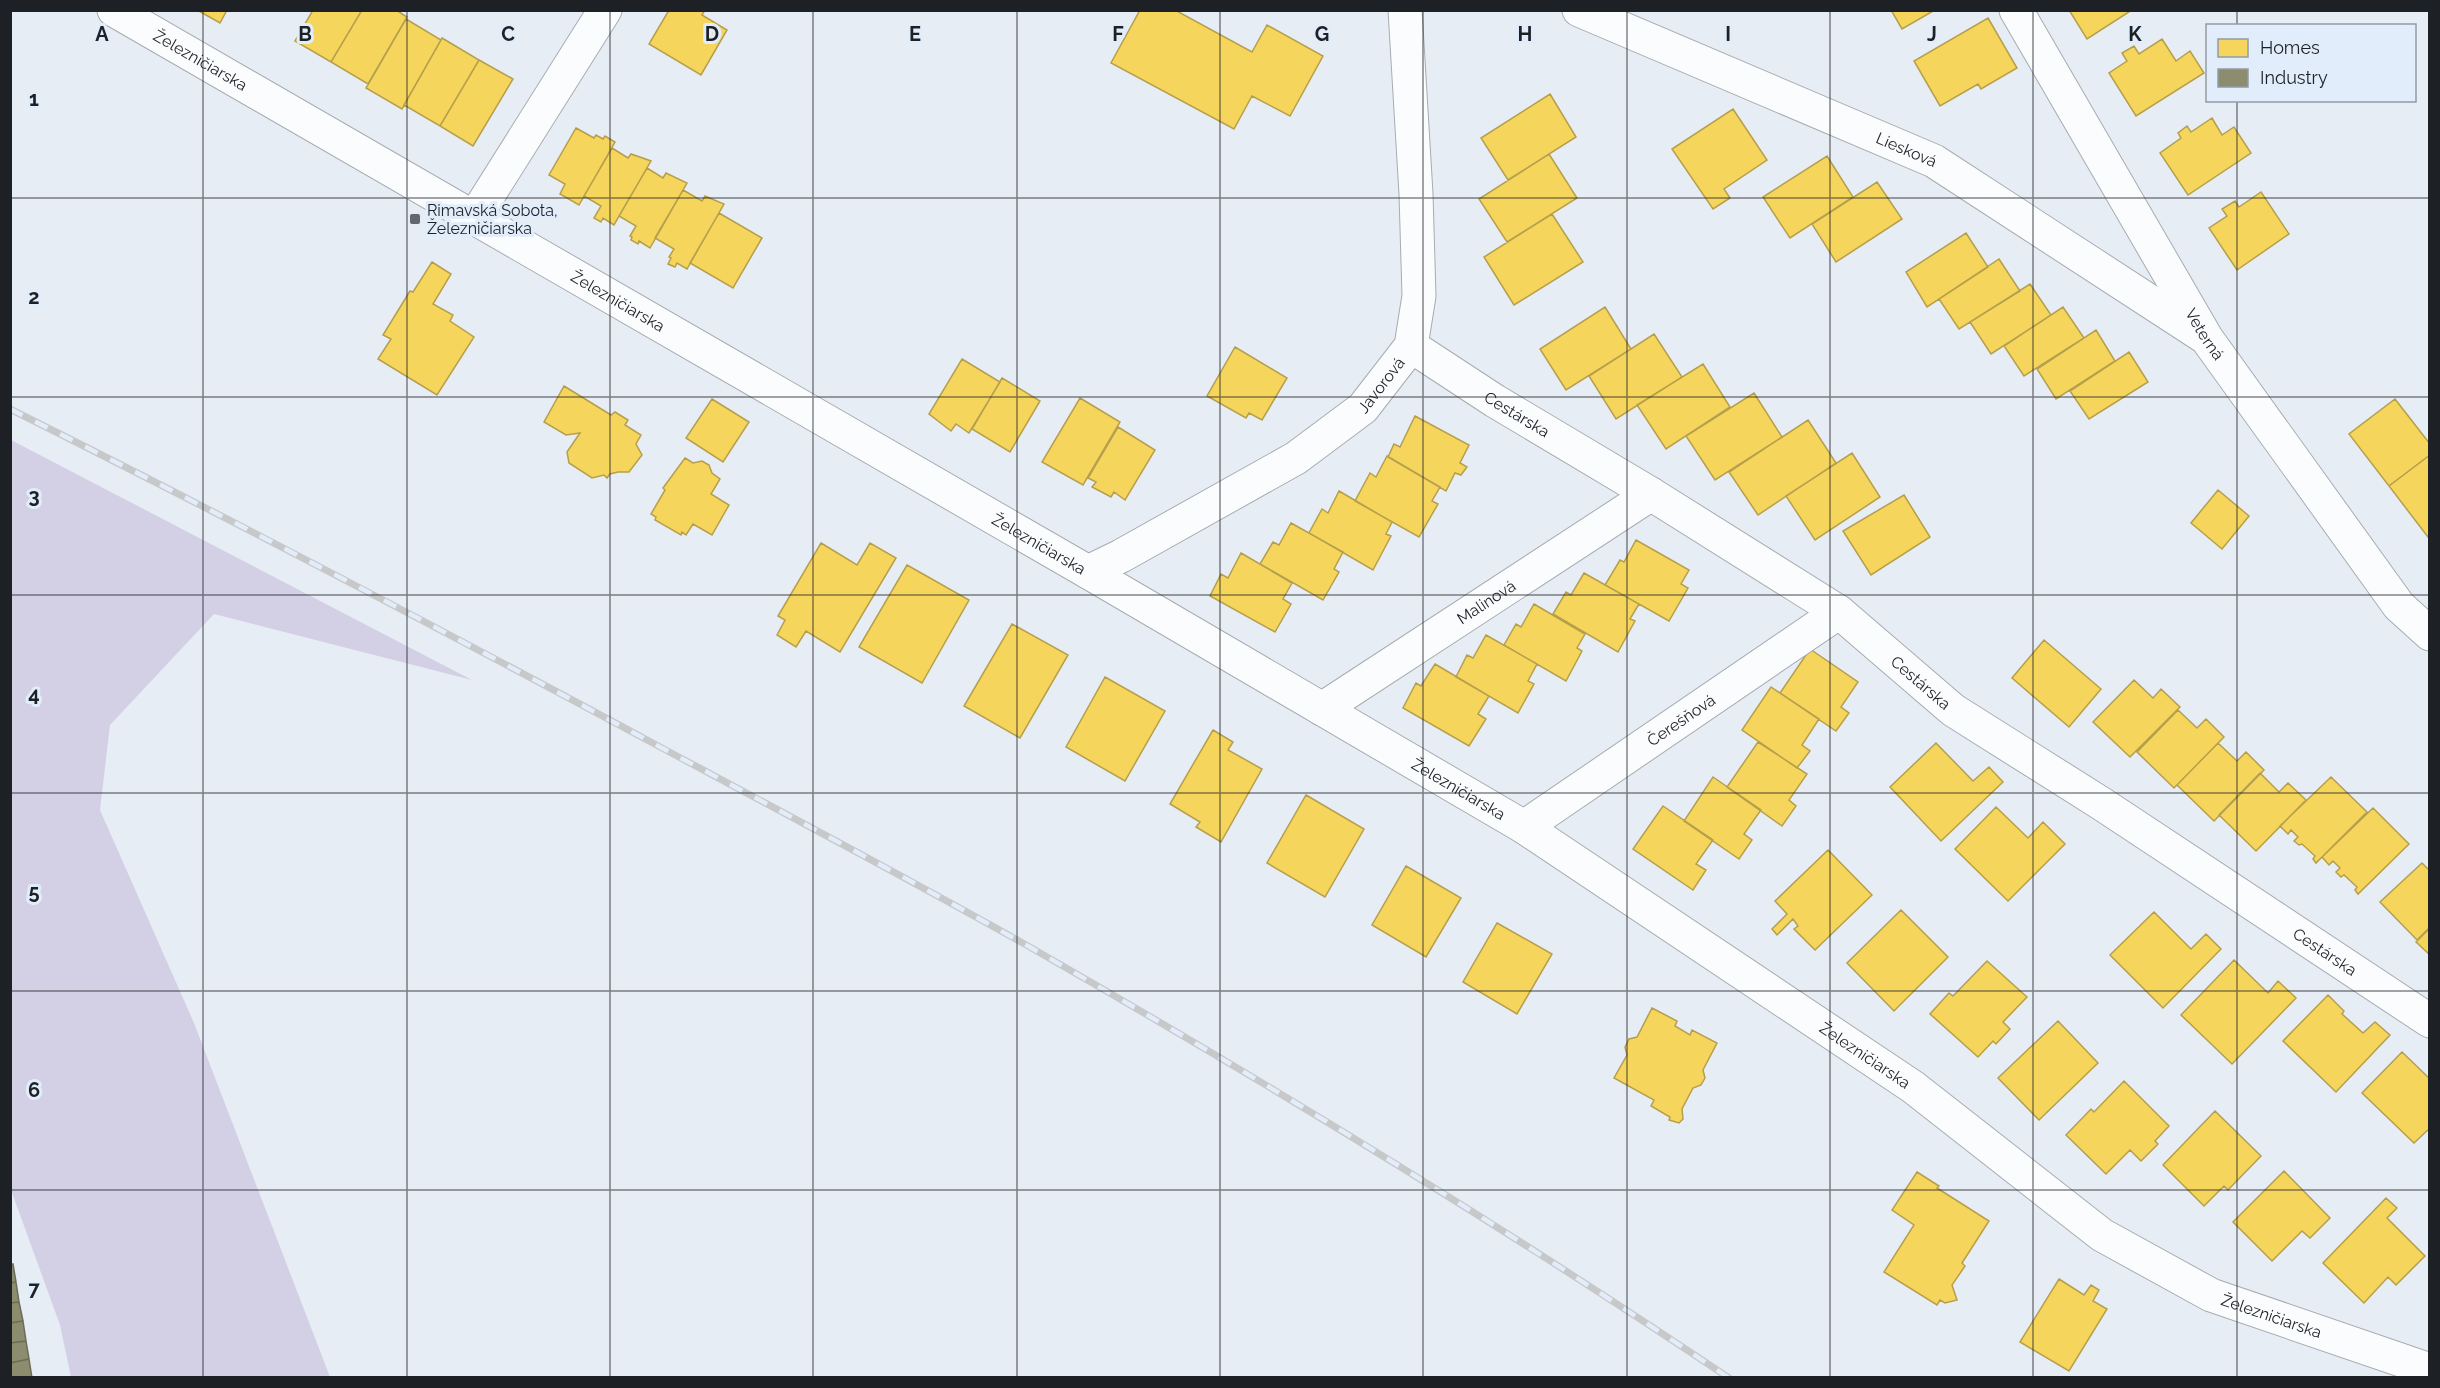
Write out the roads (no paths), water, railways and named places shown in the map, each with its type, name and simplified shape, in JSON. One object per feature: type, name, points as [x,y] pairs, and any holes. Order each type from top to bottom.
[{"type":"street","name":"Železničiarska","points":[[114,10],[1088,572],[1524,827],[1913,1087],[2102,1235],[2211,1295],[2406,1364],[2430,1370]]},
{"type":"street","points":[[474,218],[605,10]]},
{"type":"street","name":"Javorová","points":[[1088,572],[1121,556],[1296,458],[1363,408],[1411,346],[1419,296],[1416,194],[1405,10]]},
{"type":"street","name":"Liesková","points":[[1579,10],[1934,161],[2207,339]]},
{"type":"street","name":"Veterná","points":[[2016,10],[2207,339],[2399,606],[2430,634]]},
{"type":"street","name":"Cestárska","points":[[1411,346],[1495,401],[1651,494],[1839,612],[1953,710],[2102,804],[2430,1021]]},
{"type":"street","name":"Malinová","points":[[1322,709],[1651,494]]},
{"type":"street","name":"Čerešňová","points":[[1524,827],[1839,612]]},
{"type":"railway","points":[[10,409],[419,619],[1028,946],[1206,1049],[1470,1210],[1729,1378]]},
{"type":"place","name":"Rimavská Sobota, Železničiarska","points":[[415,219]]}]
